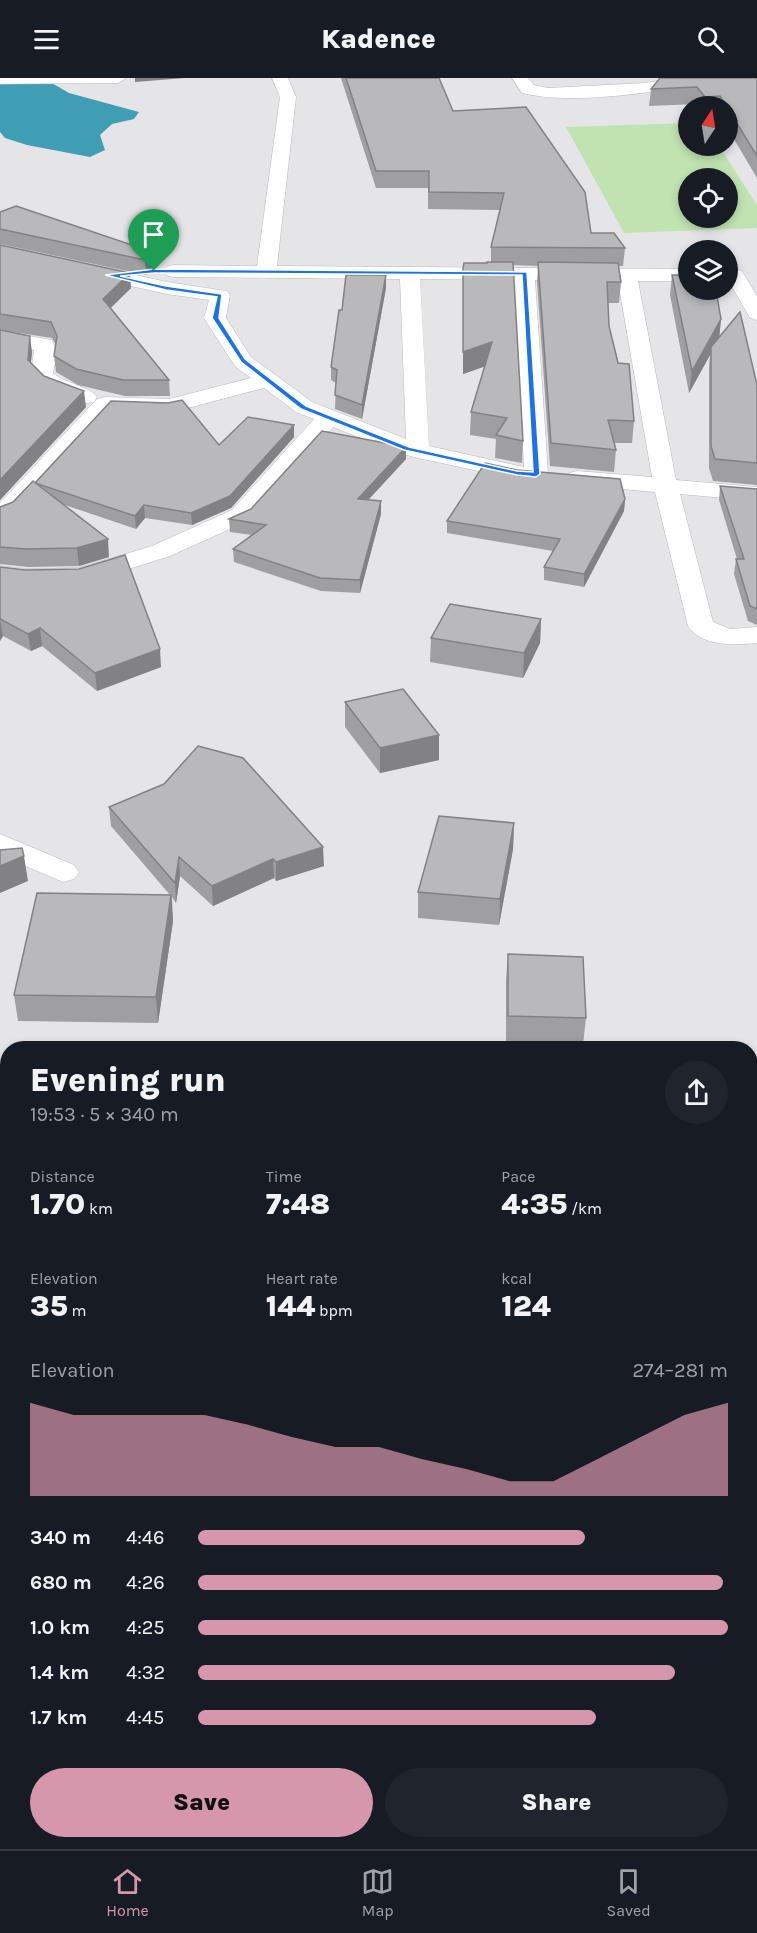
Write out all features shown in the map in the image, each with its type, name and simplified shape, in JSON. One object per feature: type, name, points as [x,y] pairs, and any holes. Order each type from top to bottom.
[{"type":"street","points":[[0,79],[118,78]]},
{"type":"street","points":[[266,272],[288,98],[280,78]]},
{"type":"street","points":[[520,78],[528,89],[548,93],[645,88],[711,78]]},
{"type":"street","points":[[0,251],[166,288],[220,295],[215,318],[243,361],[304,407],[418,451],[517,473],[757,494]]},
{"type":"street","points":[[108,275],[154,271],[678,274]]},
{"type":"street","points":[[410,273],[418,451]]},
{"type":"street","points":[[524,273],[536,474]]},
{"type":"street","points":[[627,274],[665,485],[701,626],[726,637],[757,634]]},
{"type":"street","points":[[738,275],[757,275]]},
{"type":"street","points":[[738,286],[757,314]]},
{"type":"street","points":[[0,337],[44,345],[46,353],[42,374],[56,386],[105,404],[169,406],[268,380]]},
{"type":"street","points":[[0,515],[105,404]]},
{"type":"street","points":[[0,574],[28,577],[81,576],[161,551],[241,515],[329,417]]},
{"type":"street","points":[[0,843],[63,872]]},
{"type":"green space","points":[[678,123],[678,156],[725,156],[733,168],[678,168],[678,228],[738,228],[738,176],[757,205],[757,228],[624,233],[566,127]]},
{"type":"water","points":[[50,82],[69,93],[139,112],[134,119],[112,124],[100,135],[105,150],[90,157],[27,145],[5,138],[0,132],[0,83]]},
{"type":"building","points":[[346,78],[439,78],[453,111],[526,107],[585,192],[591,233],[614,233],[625,248],[491,247],[504,193],[429,192],[429,171],[376,171]]},
{"type":"building","points":[[660,78],[757,78],[757,156],[738,125],[738,96],[704,96],[697,87],[651,89]]},
{"type":"building","points":[[16,206],[153,252],[145,260],[0,229],[0,212]]},
{"type":"building","points":[[0,245],[130,273],[103,299],[169,380],[123,380],[76,369],[54,356],[57,336],[51,322],[0,314]]},
{"type":"building","points":[[513,262],[523,441],[496,435],[507,418],[471,412],[492,342],[463,352],[463,268],[464,263]]},
{"type":"building","points":[[538,262],[618,263],[621,282],[607,282],[609,326],[618,363],[629,364],[634,421],[608,420],[616,450],[551,443]]},
{"type":"building","points":[[346,275],[386,275],[362,405],[335,395],[337,370],[331,367]]},
{"type":"building","points":[[672,275],[678,275],[678,300],[718,300],[721,319],[692,371]]},
{"type":"building","points":[[740,312],[757,385],[757,463],[715,459],[711,446],[711,347]]},
{"type":"building","points":[[0,330],[30,336],[28,360],[44,376],[84,391],[0,480]]},
{"type":"building","points":[[182,400],[219,445],[248,417],[294,425],[230,496],[191,513],[144,505],[135,516],[35,483],[111,401],[168,403]]},
{"type":"building","points":[[322,431],[406,447],[358,499],[381,501],[360,580],[320,578],[233,549],[266,525],[229,519],[251,509]]},
{"type":"building","points":[[485,463],[517,470],[620,479],[625,499],[584,574],[544,567],[560,539],[447,521]]},
{"type":"building","points":[[33,481],[108,539],[77,548],[0,547],[0,507],[13,502]]},
{"type":"building","points":[[720,486],[757,489],[757,609],[750,606],[736,559],[744,559]]},
{"type":"building","points":[[125,555],[160,649],[95,673],[40,628],[28,634],[0,619],[0,567],[26,570],[79,569]]},
{"type":"building","points":[[450,604],[541,619],[524,653],[431,638]]},
{"type":"building","points":[[403,689],[439,735],[380,748],[345,702]]},
{"type":"building","points":[[198,746],[243,758],[323,847],[276,862],[273,859],[212,886],[179,857],[175,883],[109,807],[164,784]]},
{"type":"building","points":[[439,816],[514,823],[500,899],[418,892]]},
{"type":"building","points":[[22,848],[24,856],[0,866],[0,850]]},
{"type":"building","points":[[37,893],[171,895],[156,997],[14,995]]},
{"type":"building","points":[[508,954],[583,957],[586,1018],[508,1016]]},
{"type":"route","points":[[154,271],[524,273],[536,474],[517,473],[407,448],[304,407],[243,361],[215,318],[220,295],[166,288],[108,275],[154,271]]}]
